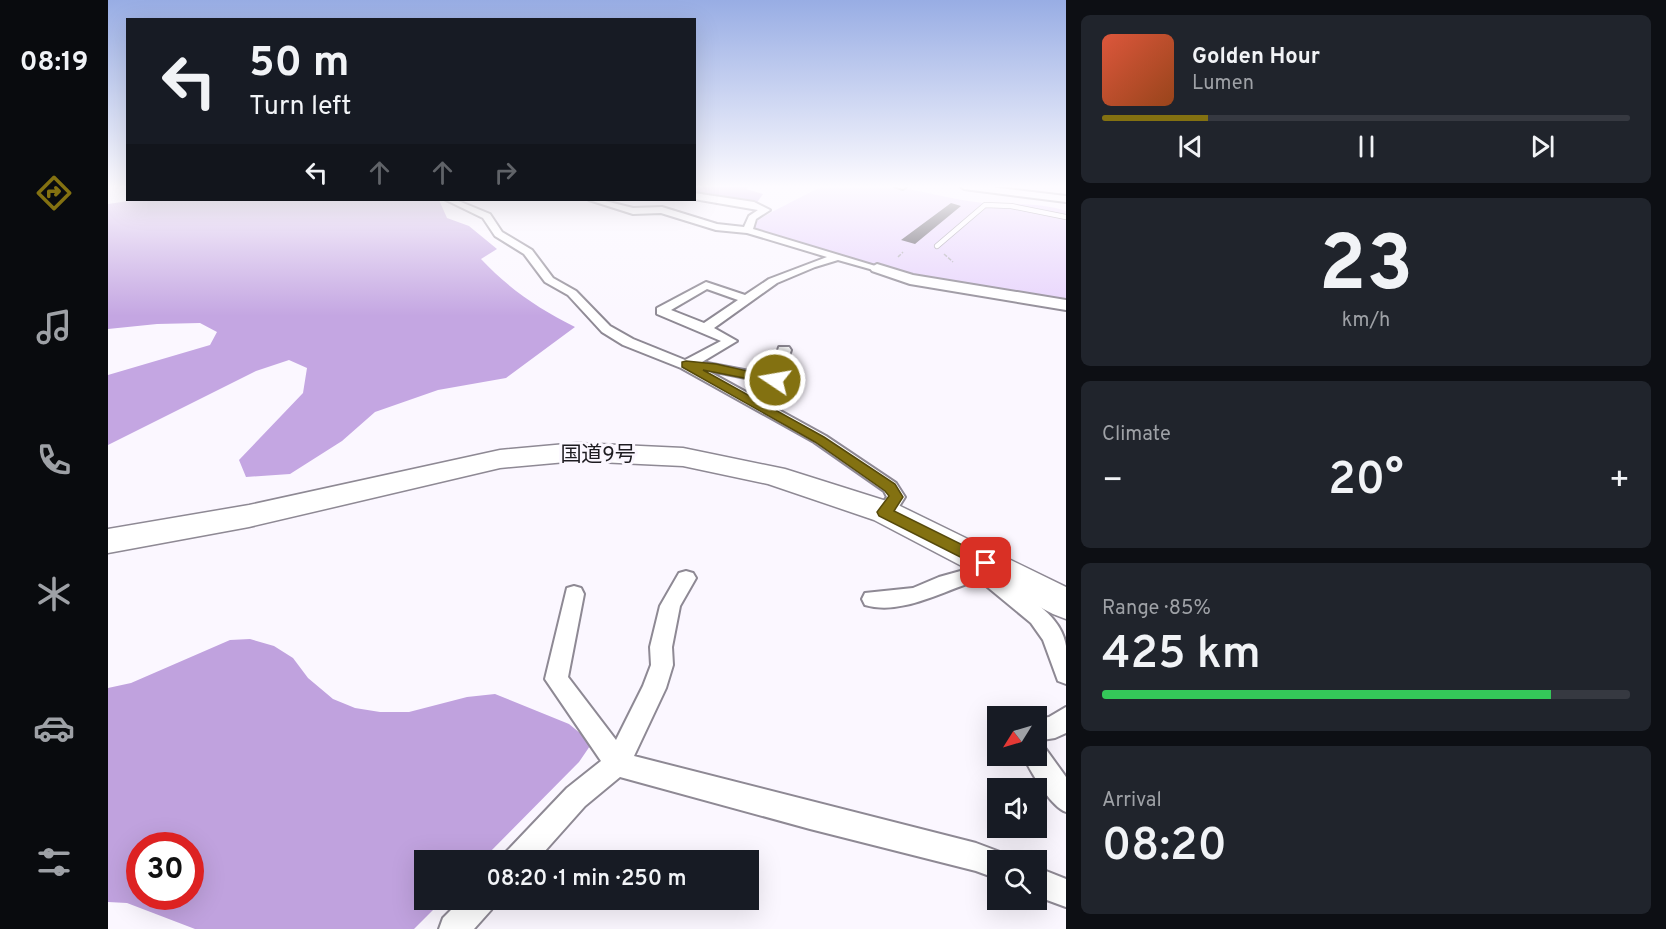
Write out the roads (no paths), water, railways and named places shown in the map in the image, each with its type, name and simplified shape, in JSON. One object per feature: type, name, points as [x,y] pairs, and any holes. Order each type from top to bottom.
[{"type":"highway","name":"国道9号","points":[[108,541],[249,516],[500,459],[577,452],[683,457],[774,476],[885,512],[985,568],[1066,604]]},
{"type":"street","points":[[495,229],[498,234],[528,252],[540,265],[549,280],[572,293],[606,329],[628,342],[686,365],[819,439],[890,487],[896,497],[885,512]]},
{"type":"street","points":[[741,229],[910,279],[1066,305]]},
{"type":"street","points":[[705,328],[773,281],[811,265],[838,257]]},
{"type":"street","points":[[686,365],[731,341],[661,311],[706,285],[746,299]]},
{"type":"street","points":[[686,365],[716,367],[775,380],[784,350]]},
{"type":"street","points":[[872,599],[916,596],[945,582],[985,568],[993,584],[1033,612],[1045,627],[1060,656],[1066,674]]},
{"type":"street","points":[[527,850],[576,797],[617,764],[654,688],[662,666],[661,647],[670,606],[686,578]]},
{"type":"street","points":[[574,594],[556,679],[593,727],[617,764],[987,861]]},
{"type":"street","points":[[1047,728],[1055,727],[1066,718]]},
{"type":"street","points":[[1043,766],[1066,800]]},
{"type":"street","points":[[1047,885],[1066,893]]},
{"type":"street","points":[[454,929],[472,910]]},
{"type":"lane","points":[[937,246],[957,229]]}]
